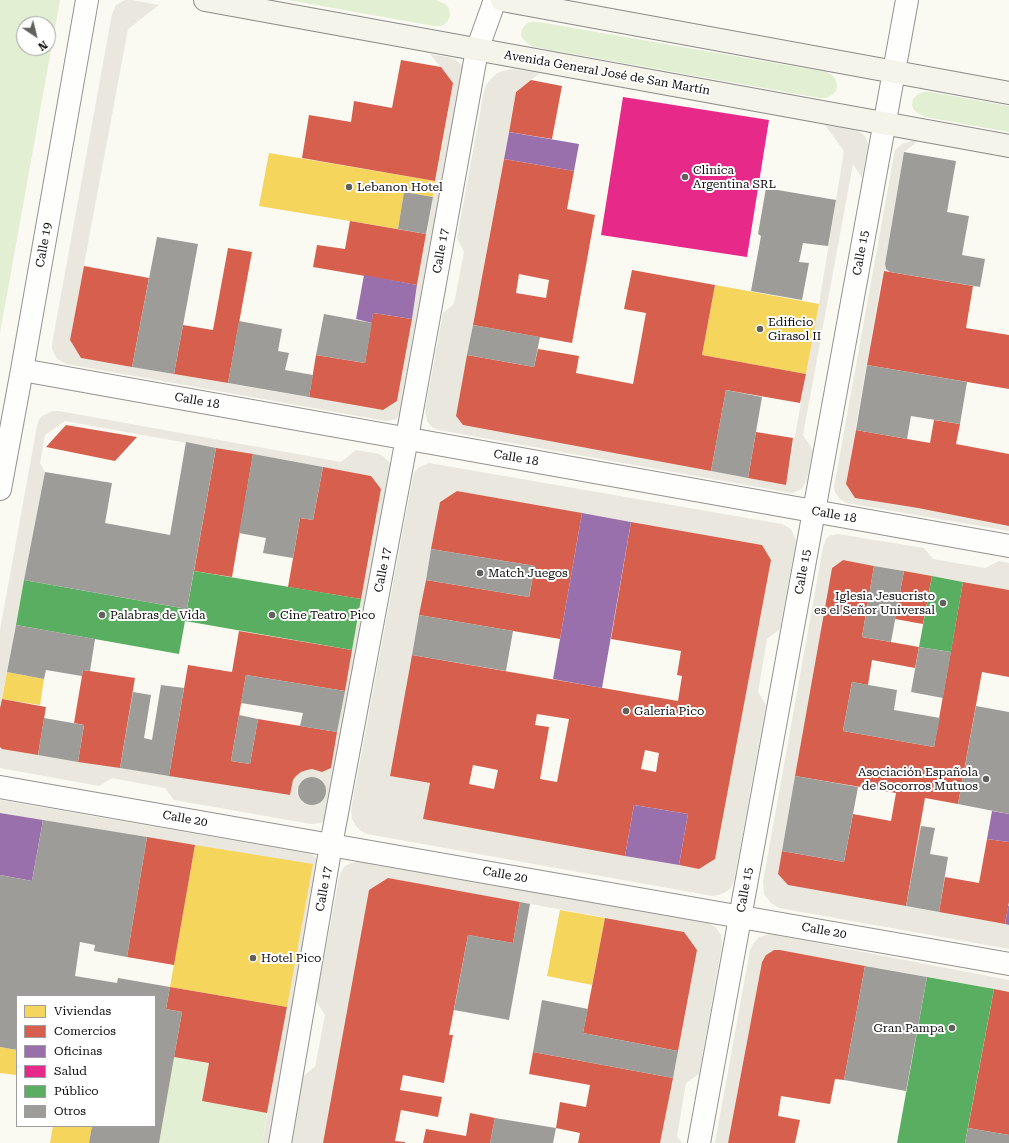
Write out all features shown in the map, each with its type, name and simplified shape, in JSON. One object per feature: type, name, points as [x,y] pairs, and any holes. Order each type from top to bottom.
[{"type":"main road","name":"Avenida General José de San Martín","points":[[205,0],[1009,146]]},
{"type":"main road","points":[[502,0],[1009,93]]},
{"type":"street","name":"Calle 19","points":[[0,489],[87,0]]},
{"type":"street","name":"Calle 17","points":[[280,1143],[331,845],[407,438],[477,50],[495,0]]},
{"type":"street","name":"Calle 15","points":[[699,1143],[907,0]]},
{"type":"street","name":"Calle 18","points":[[22,370],[1009,546]]},
{"type":"street","name":"Calle 20","points":[[0,787],[1009,964]]},
{"type":"green space","points":[[0,0],[60,0],[56,22],[56,16],[16,16],[16,56],[50,56],[0,333]]},
{"type":"green space","points":[[288,0],[436,0],[445,4],[449,8],[450,14],[449,19],[445,24],[434,26]]},
{"type":"green space","points":[[533,22],[826,72],[832,75],[836,80],[836,91],[826,98],[820,98],[534,47],[528,44],[521,35],[522,29],[527,23]]},
{"type":"green space","points":[[924,92],[1009,106],[1009,132],[925,117],[914,110],[912,105],[913,99],[918,94]]},
{"type":"green space","points":[[174,1057],[209,1063],[202,1101],[267,1113],[262,1143],[159,1143]]},
{"type":"shaded area","points":[[125,0],[159,5],[128,29],[70,340],[81,358],[383,410],[397,402],[453,83],[430,54],[454,59],[462,65],[464,70],[402,411],[396,419],[386,421],[67,364],[57,359],[52,349],[52,344],[112,14],[116,5]]},
{"type":"shaded area","points":[[514,69],[540,73],[516,92],[456,416],[463,425],[786,485],[819,304],[844,151],[825,125],[854,130],[865,136],[868,145],[862,178],[853,164],[803,435],[813,450],[807,479],[800,490],[791,493],[439,430],[433,428],[427,421],[425,411],[443,313],[454,304],[464,252],[457,238],[484,91],[486,85],[497,73]]},
{"type":"shaded area","points":[[911,141],[918,141],[904,152],[885,264],[886,269],[890,272],[883,271],[846,484],[855,498],[918,508],[1009,526],[1009,531],[847,503],[840,499],[835,492],[834,487],[895,150],[902,144]]},
{"type":"shaded area","points":[[53,411],[59,411],[341,462],[356,450],[379,454],[390,463],[392,466],[328,817],[321,823],[311,824],[174,800],[165,788],[112,778],[99,786],[0,768],[0,747],[2,749],[290,795],[293,780],[301,772],[312,769],[322,772],[330,768],[381,489],[370,476],[65,421],[45,435],[40,463],[45,472],[0,708],[0,630],[37,426],[42,416]],"holes":[[[314,777],[319,778],[325,786],[325,795],[323,800],[316,805],[306,804],[302,802],[297,790],[299,785],[305,779]]]},
{"type":"shaded area","points":[[429,463],[782,524],[791,529],[796,542],[780,629],[767,639],[758,692],[766,705],[734,881],[731,888],[726,892],[712,896],[367,834],[356,826],[352,819],[351,810],[413,476],[414,472],[419,467]],"holes":[[[457,491],[762,545],[771,560],[714,859],[699,869],[424,819],[430,783],[390,776],[440,501]]]},
{"type":"shaded area","points":[[838,534],[924,548],[933,559],[985,568],[999,561],[1009,563],[1009,590],[843,560],[832,567],[778,874],[789,885],[1009,925],[1009,949],[779,908],[771,903],[764,894],[763,882],[823,547],[829,536]]},
{"type":"shaded area","points":[[0,800],[306,853],[313,855],[318,860],[272,1143],[262,1143],[287,1007],[229,851],[0,813]]},
{"type":"shaded area","points":[[357,862],[707,922],[716,928],[721,935],[722,945],[699,1074],[686,1083],[677,1136],[682,1143],[660,1143],[697,950],[684,932],[388,878],[369,890],[323,1143],[290,1143],[303,1076],[315,1067],[325,1015],[316,1001],[339,878],[345,866]]},
{"type":"shaded area","points":[[770,934],[1009,980],[1009,992],[780,950],[771,951],[766,955],[762,962],[728,1143],[715,1143],[750,950],[759,937]]},
{"type":"building: Viviendas","name":"Lebanon Hotel","points":[[269,153],[435,181],[433,197],[404,192],[398,229],[259,206]]},
{"type":"building: Viviendas","name":"Edificio Girasol II","points":[[715,285],[819,304],[806,374],[702,355]]},
{"type":"building: Viviendas","points":[[7,672],[44,679],[40,705],[2,699]]},
{"type":"building: Viviendas","points":[[195,845],[313,864],[287,1007],[170,987]]},
{"type":"building: Viviendas","points":[[560,910],[605,918],[592,985],[547,976]]},
{"type":"building: Viviendas","points":[[0,1047],[16,1050],[16,1075],[0,1073]]},
{"type":"building: Viviendas","points":[[53,1127],[92,1127],[89,1143],[50,1143]]},
{"type":"building: Comercios","points":[[401,60],[441,67],[453,83],[435,181],[302,158],[309,115],[351,122],[354,101],[392,108]]},
{"type":"building: Comercios","points":[[531,80],[562,86],[552,139],[509,132],[516,92]]},
{"type":"building: Comercios","points":[[504,159],[574,171],[567,209],[595,215],[572,343],[473,325]],"holes":[[[519,274],[549,280],[546,298],[516,293]]]},
{"type":"building: Comercios","points":[[350,221],[426,234],[417,285],[313,267],[317,245],[345,249]]},
{"type":"building: Comercios","points":[[228,248],[252,252],[228,383],[174,374],[183,325],[213,330]]},
{"type":"building: Comercios","points":[[84,266],[149,278],[132,367],[81,358],[70,340]]},
{"type":"building: Comercios","points":[[632,270],[715,285],[702,355],[806,374],[800,403],[726,390],[711,471],[463,425],[456,416],[467,355],[534,367],[538,349],[579,356],[576,373],[633,384],[646,313],[624,309]]},
{"type":"building: Comercios","points":[[884,271],[973,286],[966,328],[1009,335],[1009,389],[867,365]]},
{"type":"building: Comercios","points":[[373,313],[412,319],[397,401],[383,410],[309,397],[316,355],[365,363]]},
{"type":"building: Comercios","points":[[934,420],[960,424],[956,444],[1009,454],[1009,526],[918,508],[855,498],[846,484],[856,430],[930,443]]},
{"type":"building: Comercios","points":[[66,425],[137,437],[115,461],[46,447]]},
{"type":"building: Comercios","points":[[756,432],[793,438],[786,485],[748,478]]},
{"type":"building: Comercios","points":[[216,448],[253,454],[232,577],[194,571]]},
{"type":"building: Comercios","points":[[323,467],[371,476],[381,489],[361,599],[288,587],[300,518],[313,520]]},
{"type":"building: Comercios","points":[[457,491],[582,513],[560,639],[419,615],[426,580],[529,597],[535,566],[431,549],[440,502]]},
{"type":"building: Comercios","points":[[631,522],[762,545],[771,560],[715,859],[699,869],[679,865],[688,814],[634,805],[625,856],[423,819],[430,783],[390,776],[412,655],[678,701],[682,676],[677,675],[681,651],[611,639]],"holes":[[[537,714],[569,719],[557,782],[540,779],[549,727],[535,725]],[[645,750],[659,753],[656,772],[641,769]],[[473,765],[498,770],[494,789],[469,784]]]},
{"type":"building: Comercios","points":[[843,560],[874,566],[862,637],[919,647],[915,668],[872,660],[868,685],[852,682],[843,731],[934,747],[963,582],[1009,590],[1009,677],[982,672],[958,804],[925,798],[906,906],[788,885],[778,874],[782,851],[844,862],[853,814],[891,821],[896,793],[795,776],[832,568]]},
{"type":"building: Comercios","points":[[904,571],[932,576],[923,624],[895,619]]},
{"type":"building: Comercios","points":[[239,631],[352,650],[345,691],[246,675],[231,761],[250,764],[258,719],[337,732],[331,768],[322,772],[312,769],[301,772],[293,780],[290,795],[169,776],[188,665],[232,672]]},
{"type":"building: Comercios","points":[[83,670],[135,678],[120,768],[78,762],[84,725],[74,723]]},
{"type":"building: Comercios","points":[[2,699],[46,707],[38,755],[2,749],[0,747],[0,708]]},
{"type":"building: Comercios","points":[[147,837],[195,845],[174,965],[127,957]]},
{"type":"building: Comercios","points":[[987,839],[1009,842],[1009,902],[1005,924],[939,912],[945,877],[979,883]]},
{"type":"building: Comercios","points":[[388,878],[520,902],[513,943],[468,935],[449,1035],[453,1035],[444,1083],[403,1075],[400,1090],[442,1097],[438,1117],[401,1110],[395,1141],[405,1143],[323,1143],[369,890]]},
{"type":"building: Comercios","points":[[605,918],[684,932],[697,950],[678,1051],[583,1033]]},
{"type":"building: Comercios","points":[[774,950],[865,966],[844,1080],[835,1079],[830,1104],[781,1096],[778,1116],[800,1120],[795,1143],[728,1143],[762,962],[766,955]]},
{"type":"building: Comercios","points":[[170,987],[287,1007],[267,1113],[202,1101],[209,1063],[174,1057],[182,1012],[166,1009]]},
{"type":"building: Comercios","points":[[994,989],[1009,992],[1009,1135],[968,1128]]},
{"type":"building: Comercios","points":[[533,1052],[673,1078],[660,1143],[578,1143],[580,1133],[556,1128],[560,1102],[586,1107],[590,1085],[529,1074]]},
{"type":"building: Comercios","points":[[470,1113],[495,1118],[490,1143],[423,1143],[426,1129],[466,1136]]},
{"type":"building: Oficinas","points":[[509,132],[579,144],[574,171],[504,159]]},
{"type":"building: Oficinas","points":[[364,275],[417,285],[412,319],[373,313],[372,323],[356,319]]},
{"type":"building: Oficinas","points":[[582,513],[631,522],[602,688],[553,679]]},
{"type":"building: Oficinas","points":[[634,805],[688,814],[679,865],[625,856]]},
{"type":"building: Oficinas","points":[[992,811],[1009,814],[1009,842],[987,839]]},
{"type":"building: Oficinas","points":[[0,813],[43,820],[32,881],[0,875]]},
{"type":"building: Oficinas","points":[[1009,906],[1009,925],[1005,924]]},
{"type":"building: Salud","name":"Clinica Argentina SRL","points":[[623,97],[769,120],[747,257],[601,235]]},
{"type":"building: Público","points":[[194,571],[361,599],[352,650],[185,621],[179,654],[16,625],[24,580],[187,609]]},
{"type":"building: Público","name":"Iglesia Jesucristo es el Señor Universal","points":[[932,576],[963,582],[951,652],[919,647]]},
{"type":"building: Público","name":"Gran Pampa","points":[[927,977],[994,989],[965,1143],[897,1143]]},
{"type":"building: Otros","points":[[904,152],[956,161],[947,212],[969,216],[962,255],[985,259],[980,287],[890,272],[886,269],[885,264]]},
{"type":"building: Otros","points":[[766,188],[836,200],[828,246],[803,243],[799,262],[809,263],[802,300],[751,291],[761,236],[758,234]]},
{"type":"building: Otros","points":[[404,192],[433,197],[426,234],[398,229]]},
{"type":"building: Otros","points":[[157,237],[198,244],[174,374],[132,367]]},
{"type":"building: Otros","points":[[324,314],[372,323],[365,363],[316,355]]},
{"type":"building: Otros","points":[[239,321],[282,329],[278,351],[289,353],[285,370],[313,375],[309,397],[228,383]]},
{"type":"building: Otros","points":[[473,325],[540,337],[534,367],[467,355]]},
{"type":"building: Otros","points":[[867,365],[967,382],[960,424],[911,416],[907,439],[856,430]]},
{"type":"building: Otros","points":[[726,390],[762,397],[748,478],[711,471]]},
{"type":"building: Otros","points":[[186,442],[216,448],[187,609],[24,580],[45,472],[112,483],[105,523],[170,535]]},
{"type":"building: Otros","points":[[253,454],[323,467],[313,520],[300,518],[293,558],[263,553],[266,538],[239,533]]},
{"type":"building: Otros","name":"Match Juegos","points":[[431,549],[535,566],[529,597],[426,580]]},
{"type":"building: Otros","points":[[874,566],[904,571],[891,642],[862,637]]},
{"type":"building: Otros","points":[[419,615],[513,631],[506,671],[412,655]]},
{"type":"building: Otros","points":[[16,625],[95,639],[90,671],[83,670],[82,676],[46,670],[44,679],[7,672]]},
{"type":"building: Otros","points":[[919,647],[951,652],[943,698],[911,692]]},
{"type":"building: Otros","points":[[246,675],[345,691],[337,732],[300,726],[303,713],[241,703]]},
{"type":"building: Otros","points":[[852,682],[897,690],[894,710],[940,718],[934,747],[843,731]]},
{"type":"building: Otros","points":[[161,685],[184,688],[169,776],[120,768],[133,692],[151,695],[144,738],[152,740]]},
{"type":"building: Otros","name":"Asociación Española de Socorros Mutuos","points":[[976,706],[1009,712],[1009,814],[958,804]]},
{"type":"building: Otros","points":[[239,715],[258,719],[250,764],[231,761]]},
{"type":"building: Otros","points":[[44,718],[84,725],[78,762],[38,755]]},
{"type":"building: Otros","points":[[795,776],[858,787],[844,862],[782,851]]},
{"type":"building: Otros","points":[[312,777],[322,781],[326,791],[322,801],[312,805],[302,801],[298,791],[302,781]]},
{"type":"building: Otros","points":[[43,820],[147,837],[127,957],[94,951],[95,945],[80,942],[75,976],[117,983],[118,978],[170,987],[166,1009],[182,1012],[159,1143],[89,1143],[92,1127],[156,1127],[156,995],[16,995],[16,1050],[0,1047],[0,875],[32,881]]},
{"type":"building: Otros","points":[[921,826],[935,828],[930,854],[948,857],[939,912],[906,906]]},
{"type":"building: Otros","points":[[520,902],[530,904],[509,1020],[454,1010],[468,935],[513,943]]},
{"type":"building: Otros","points":[[865,966],[927,977],[906,1091],[844,1080]]},
{"type":"building: Otros","points":[[542,1000],[588,1009],[583,1033],[678,1051],[673,1078],[533,1052]]},
{"type":"building: Otros","points":[[495,1118],[556,1128],[553,1143],[490,1143]]},
{"type":"building: Otros","points":[[968,1128],[1009,1135],[1009,1143],[965,1143]]},
{"type":"place","name":"Clinica Argentina SRL","points":[[685,177]]},
{"type":"place","name":"Lebanon Hotel","points":[[349,187]]},
{"type":"place","name":"Edificio Girasol II","points":[[760,329]]},
{"type":"place","name":"Match Juegos","points":[[480,573]]},
{"type":"place","name":"Iglesia Jesucristo es el Señor Universal","points":[[943,603]]},
{"type":"place","name":"Palabras de Vida","points":[[102,615]]},
{"type":"place","name":"Cine Teatro Pico","points":[[272,615]]},
{"type":"place","name":"Galería Pico","points":[[626,711]]},
{"type":"place","name":"Asociación Española de Socorros Mutuos","points":[[986,779]]},
{"type":"place","name":"Hotel Pico","points":[[253,958]]},
{"type":"place","name":"Gran Pampa","points":[[952,1028]]}]
